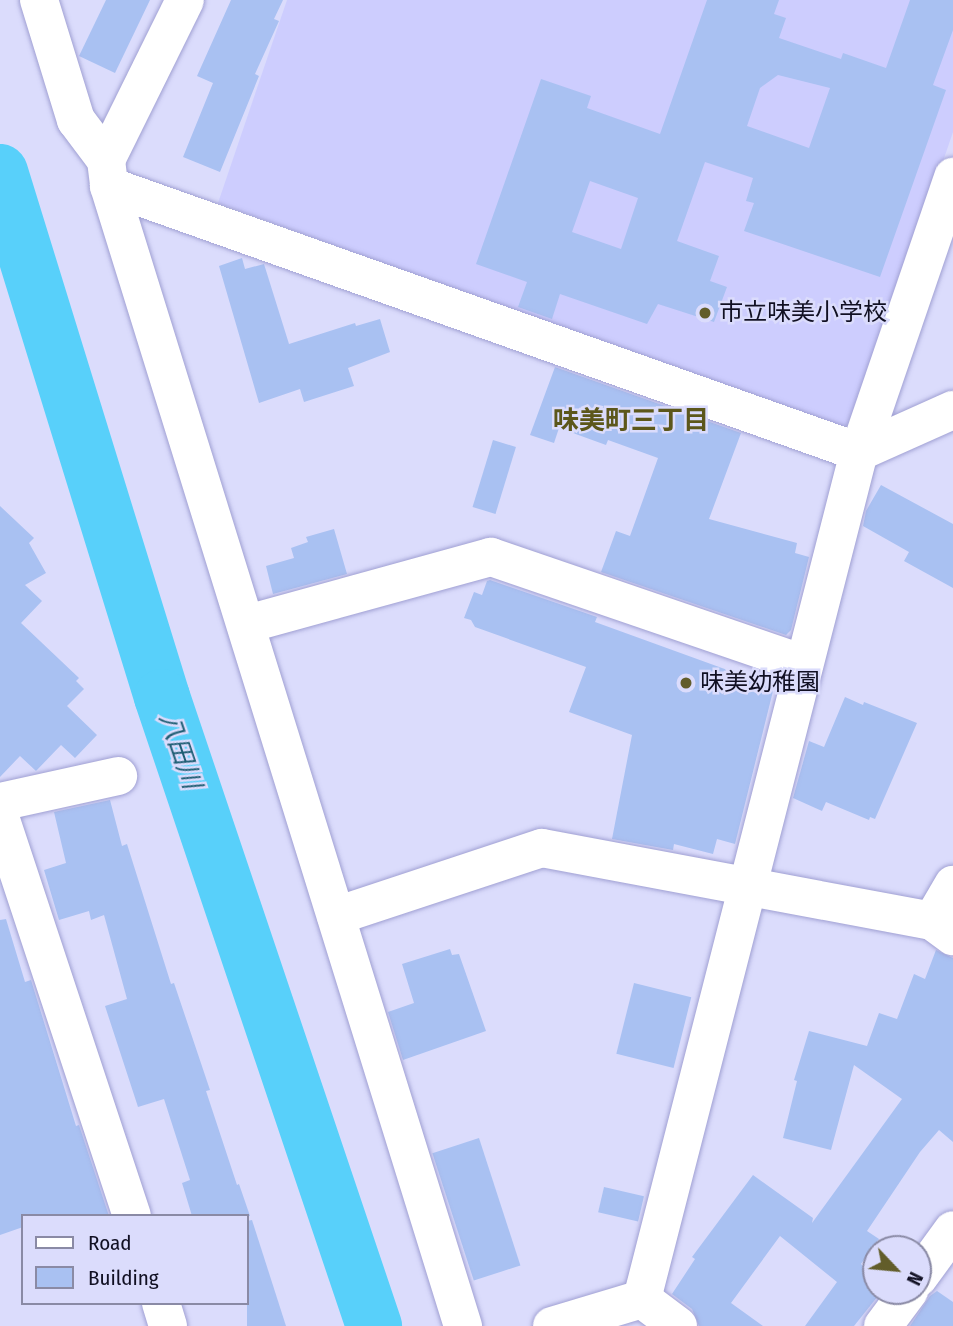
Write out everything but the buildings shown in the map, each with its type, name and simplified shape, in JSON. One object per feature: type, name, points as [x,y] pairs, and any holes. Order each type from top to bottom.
[{"type":"street","points":[[39,0],[76,120],[107,173],[463,1326]]},
{"type":"street","points":[[107,173],[185,0]]},
{"type":"street","points":[[107,173],[859,452],[953,410]]},
{"type":"street","points":[[642,1299],[859,452],[953,177]]},
{"type":"street","points":[[247,624],[491,557],[803,664]]},
{"type":"street","points":[[0,802],[118,776]]},
{"type":"street","points":[[0,817],[131,1214]]},
{"type":"street","points":[[336,916],[542,848],[749,886],[942,929],[953,885]]},
{"type":"street","points":[[932,1259],[953,1230]]},
{"type":"street","points":[[552,1326],[642,1299]]},
{"type":"street","points":[[642,1299],[678,1326]]},
{"type":"street","points":[[162,1305],[169,1326]]},
{"type":"street","points":[[883,1326],[899,1305]]},
{"type":"shaded area","name":"市立味美小学校","points":[[287,0],[953,0],[953,132],[853,423],[836,428],[218,203]]},
{"type":"waterway","name":"八田川","points":[[0,172],[162,697],[374,1326]]},
{"type":"place","name":"市立味美小学校","points":[[705,313]]},
{"type":"place","name":"味美幼稚園","points":[[686,683]]},
{"type":"district","name":"味美町三丁目","points":[[631,421]]}]
